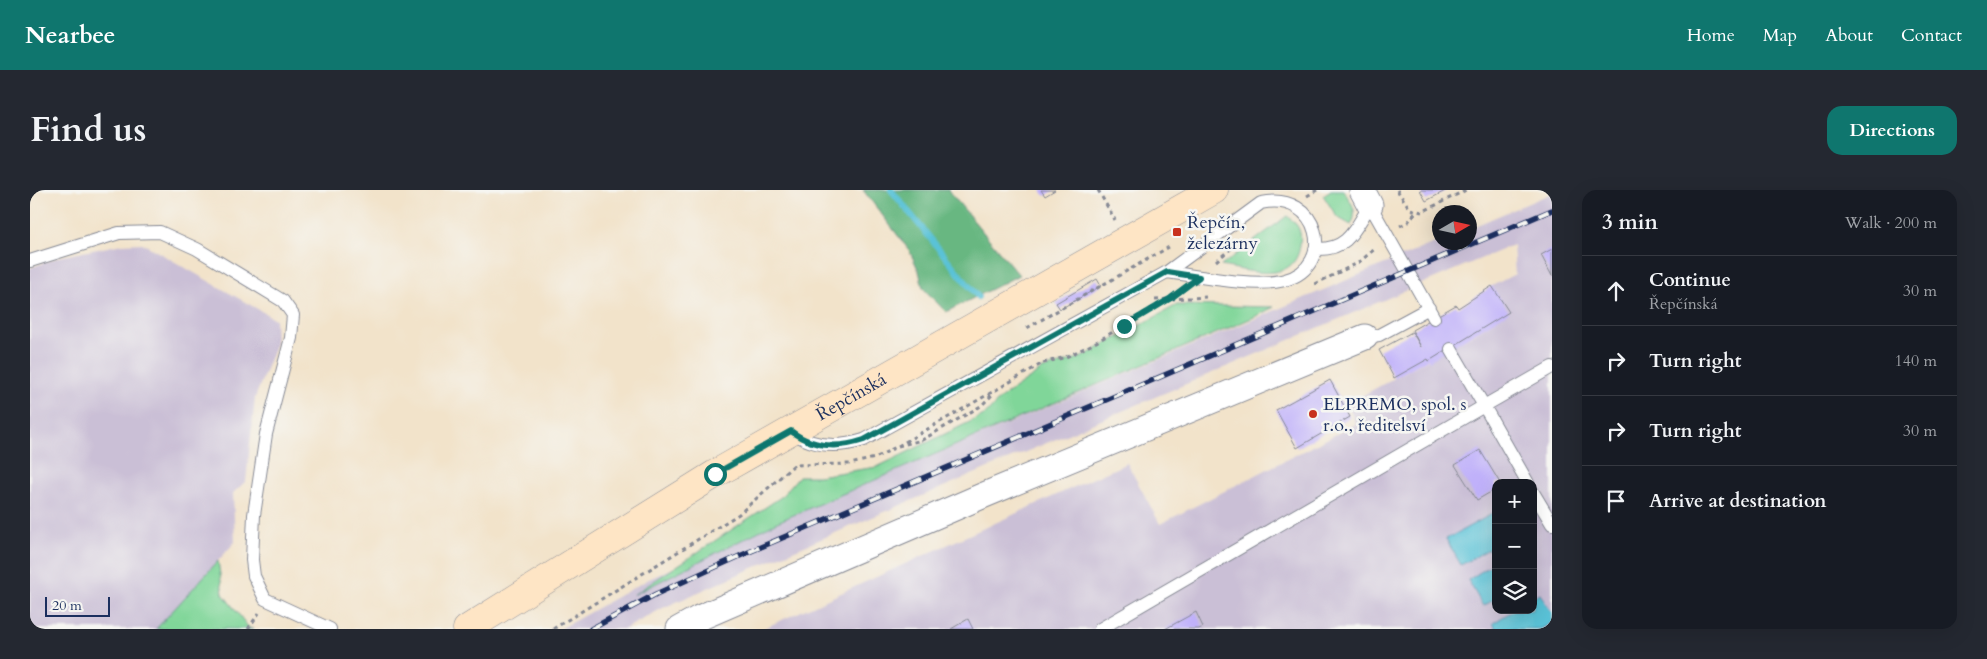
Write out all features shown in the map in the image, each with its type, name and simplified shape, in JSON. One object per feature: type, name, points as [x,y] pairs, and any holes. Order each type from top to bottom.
[{"type":"street","name":"Řepčínská","points":[[467,629],[633,523],[1211,191]]},
{"type":"street","points":[[679,629],[699,618],[963,504],[1366,337]]},
{"type":"lane","points":[[1315,249],[1328,250],[1340,246],[1352,235],[1366,197]]},
{"type":"lane","points":[[1366,197],[1431,313],[1379,335],[1366,337]]},
{"type":"lane","points":[[791,431],[807,442],[820,445],[851,444],[864,440],[1167,272],[1252,208],[1275,200],[1293,203],[1309,215],[1316,235],[1315,249],[1310,262],[1303,271],[1285,280],[1260,282],[1199,277],[1167,272]]},
{"type":"lane","points":[[30,261],[118,233],[160,232],[197,249],[283,301],[293,315],[291,338],[266,434],[254,516],[252,560],[254,576],[265,599],[330,629]]},
{"type":"lane","points":[[1451,349],[1526,479]]},
{"type":"lane","points":[[1100,629],[1552,367]]},
{"type":"lane","points":[[1537,499],[1552,524]]},
{"type":"path","points":[[1099,190],[1126,239]]},
{"type":"path","points":[[1293,203],[1317,190]]},
{"type":"path","points":[[1398,190],[1410,209],[1416,212],[1429,210],[1466,190]]},
{"type":"path","points":[[1316,284],[1358,263],[1375,249],[1386,233],[1408,222],[1416,212]]},
{"type":"path","points":[[996,391],[982,406],[972,412],[922,440],[898,446],[1042,363],[1066,357],[1093,344],[1171,298],[1237,244]]},
{"type":"path","points":[[553,629],[739,514],[783,474]]},
{"type":"shaded area","points":[[1552,193],[1552,629],[762,629],[1127,463],[1160,524],[1356,424],[1347,404],[1471,336],[1508,312],[1492,286],[1515,274],[1513,245],[748,570],[663,608],[625,629],[560,629],[649,579],[735,540],[1432,244],[1432,250],[1477,250],[1477,225]]},
{"type":"shaded area","points":[[142,243],[275,319],[276,343],[255,398],[246,481],[233,493],[235,542],[156,629],[30,629],[30,268],[59,257],[122,244]]},
{"type":"green space","points":[[863,190],[948,190],[1019,275],[946,312],[923,288],[919,271],[909,250]]},
{"type":"green space","points":[[1331,190],[1343,190],[1351,203],[1354,215],[1351,225],[1337,217],[1323,195]]},
{"type":"green space","points":[[1287,216],[1297,225],[1300,236],[1300,246],[1296,258],[1289,266],[1280,271],[1257,272],[1221,266]]},
{"type":"green space","points":[[1177,305],[1274,307],[775,523],[633,595],[781,497],[799,476],[818,476],[877,467],[986,414],[1001,398],[1043,369],[1082,357]]},
{"type":"green space","points":[[218,561],[223,594],[249,628],[253,629],[156,629]]},
{"type":"water","points":[[1492,514],[1492,547],[1461,565],[1446,539]]},
{"type":"water","points":[[1492,565],[1492,601],[1483,606],[1468,580]]},
{"type":"water","points":[[1540,594],[1552,613],[1552,623],[1541,629],[1496,629],[1493,623],[1508,614],[1537,614],[1537,596]]},
{"type":"building","points":[[1041,190],[1055,190],[1045,196]]},
{"type":"building","points":[[1420,190],[1447,190],[1426,201]]},
{"type":"building","points":[[1552,249],[1552,276],[1541,255]]},
{"type":"building","points":[[1097,279],[1101,286],[1060,309],[1056,303]]},
{"type":"building","points":[[1492,286],[1509,312],[1429,361],[1428,359],[1394,378],[1379,350],[1412,332],[1421,347],[1412,330],[1456,305],[1458,308]]},
{"type":"building","name":"ELPREMO, spol. s r.o., ředitelsví","points":[[1330,380],[1350,417],[1297,448],[1276,410]]},
{"type":"building","points":[[1480,450],[1498,479],[1492,479],[1492,491],[1477,500],[1455,465]]},
{"type":"building","points":[[1196,612],[1203,627],[1199,629],[1165,629]]},
{"type":"building","points":[[968,619],[973,629],[951,629]]},
{"type":"waterway","points":[[891,190],[978,297]]},
{"type":"railway","points":[[591,629],[656,594],[742,555],[1552,210]]},
{"type":"place","name":"Řepčín, železárny","points":[[1177,232]]},
{"type":"place","name":"ELPREMO, spol. s r.o., ředitelsví","points":[[1313,414]]},
{"type":"route","points":[[715,474],[791,431],[807,442],[820,445],[837,446],[864,440],[1167,272],[1199,277],[1171,298],[1124,326]]}]
